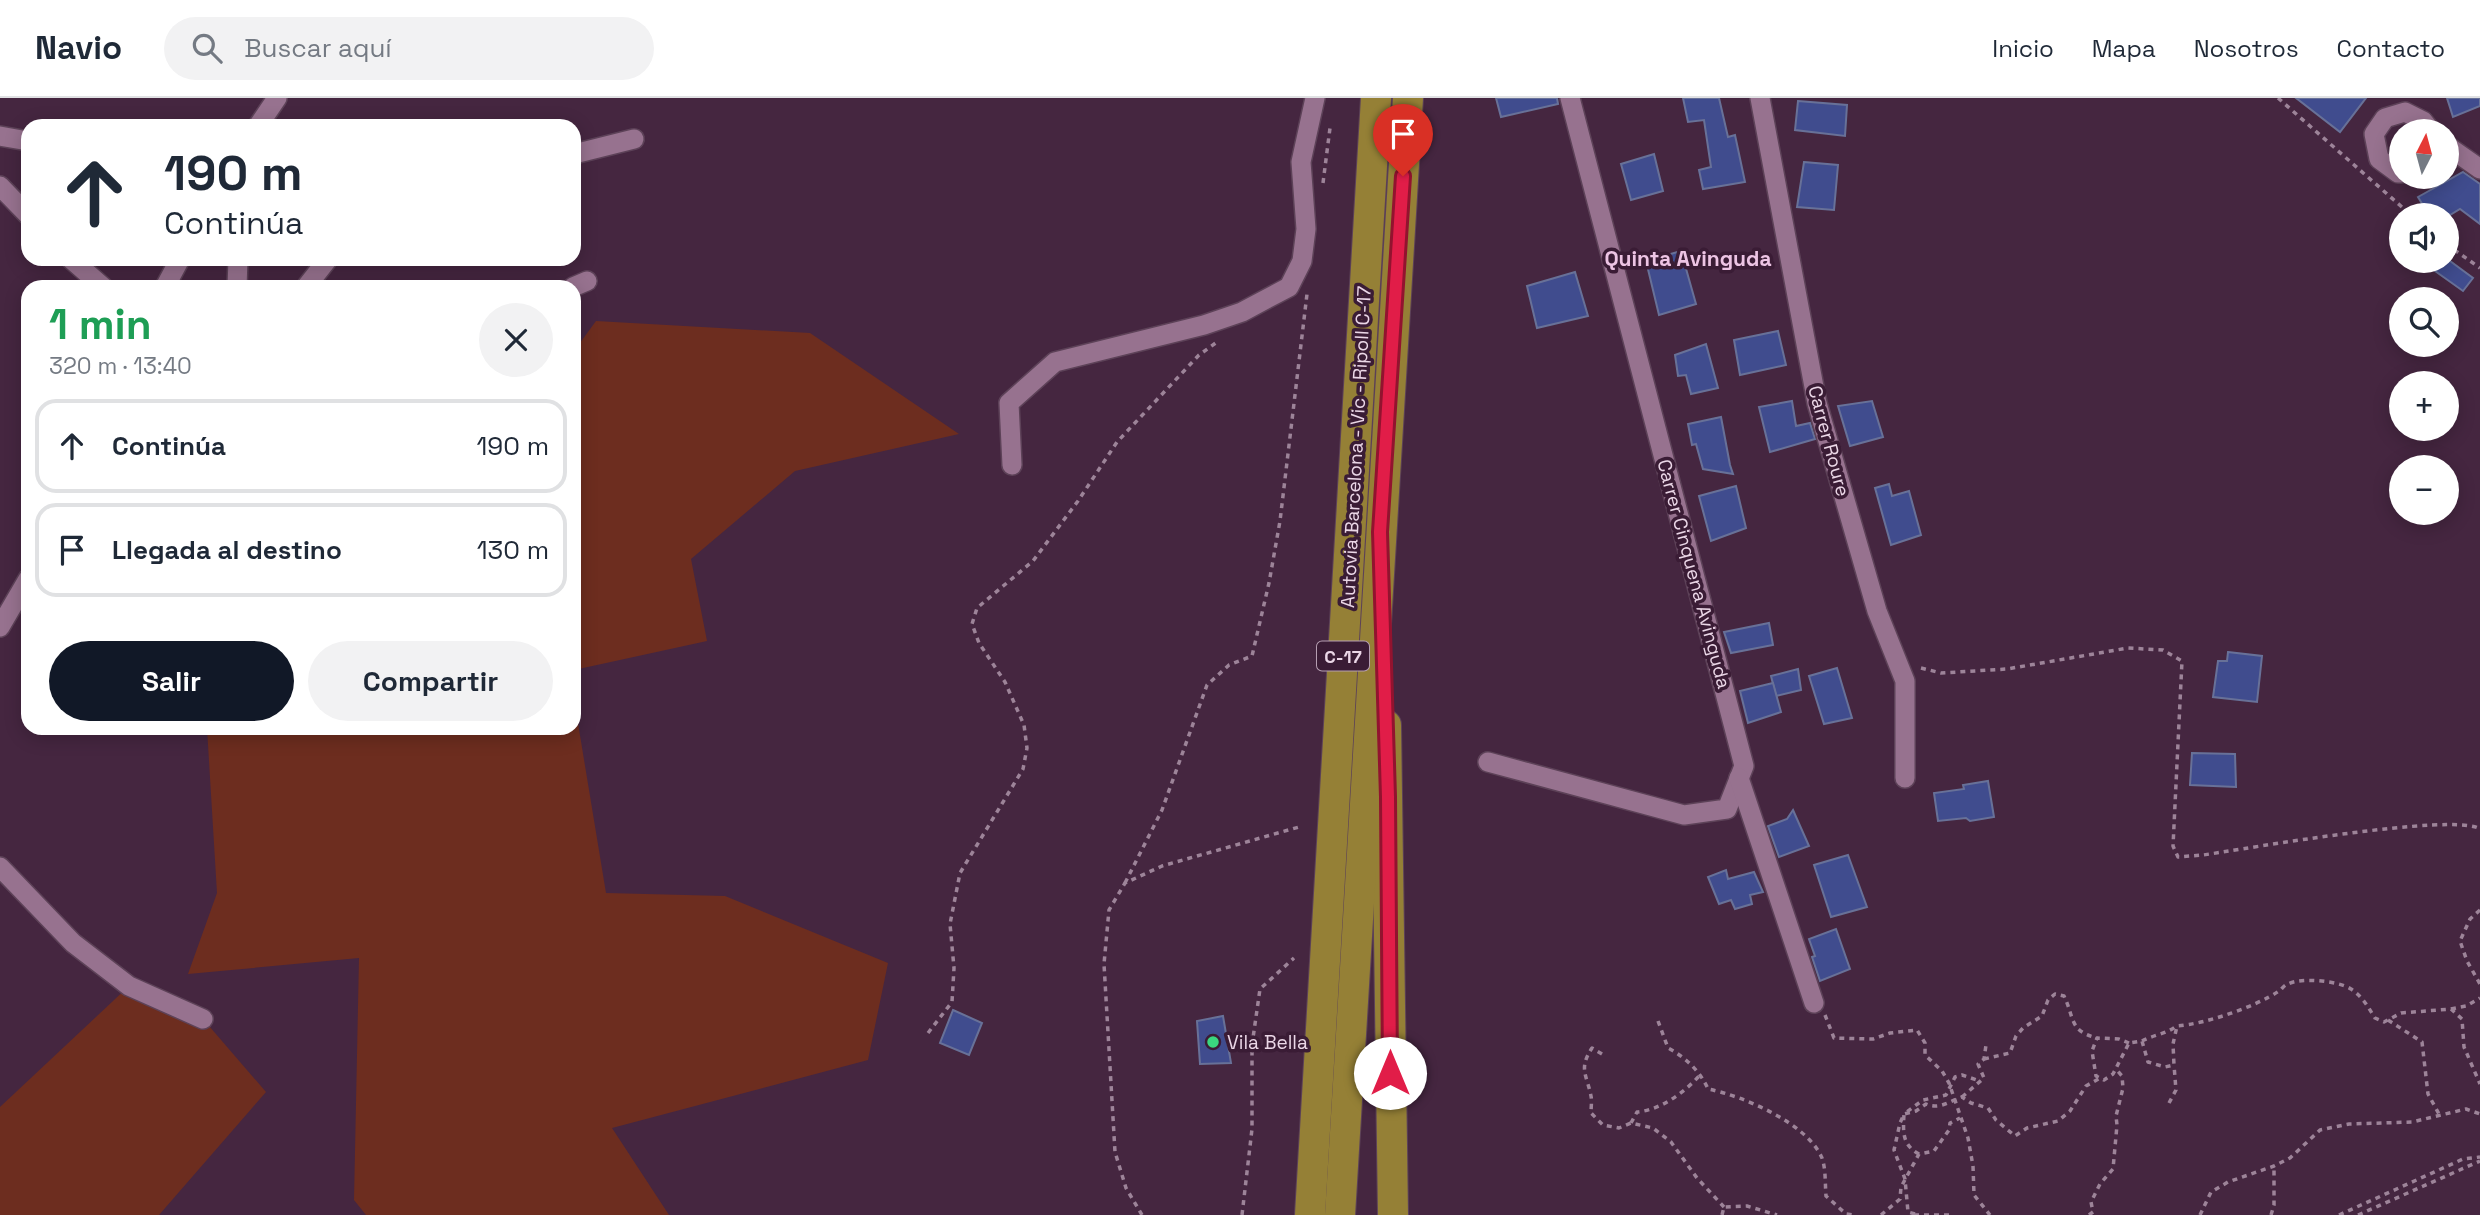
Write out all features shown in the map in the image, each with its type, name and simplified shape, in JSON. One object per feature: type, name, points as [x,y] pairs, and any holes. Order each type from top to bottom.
[{"type":"highway","name":"Autovia Barcelona - Vic - Ripoll C-17","points":[[1310,1215],[1376,98]]},
{"type":"highway","name":"Autovia Barcelona - Vic - Ripoll C-17","points":[[1340,1215],[1408,98]]},
{"type":"highway","points":[[1380,532],[1388,797],[1393,1215]]},
{"type":"street","points":[[262,119],[276,98]]},
{"type":"street","points":[[1012,465],[1009,402],[1055,362],[1204,326],[1242,312],[1289,287],[1302,261],[1306,229],[1301,162],[1315,98]]},
{"type":"street","name":"Carrer Cinquena Avinguda","points":[[1488,762],[1684,815],[1727,809],[1744,766],[1570,98]]},
{"type":"street","name":"Carrer Roure","points":[[1760,98],[1817,404],[1877,611],[1905,681],[1905,778]]},
{"type":"street","points":[[2389,166],[2379,159],[2374,134],[2385,118],[2405,112],[2419,119]]},
{"type":"street","points":[[0,136],[21,140]]},
{"type":"street","points":[[581,152],[634,139]]},
{"type":"street","points":[[2459,154],[2480,169]]},
{"type":"street","points":[[0,186],[21,208]]},
{"type":"street","points":[[79,266],[95,280]]},
{"type":"street","points":[[312,280],[322,266]]},
{"type":"street","points":[[0,627],[21,591]]},
{"type":"street","points":[[1739,778],[1814,1003]]},
{"type":"street","points":[[0,867],[73,943],[129,986],[203,1019]]},
{"type":"path","points":[[2278,98],[2397,203]]},
{"type":"path","points":[[1321,195],[1331,117]]},
{"type":"path","points":[[2459,253],[2480,268]]},
{"type":"path","points":[[1142,1215],[1126,1188],[1115,1152],[1105,1019],[1104,964],[1109,910],[1162,810],[1206,685],[1229,665],[1252,656],[1280,521],[1308,289]]},
{"type":"path","points":[[928,1033],[952,1002],[954,968],[950,924],[960,873],[1023,769],[1027,748],[1024,725],[1005,682],[979,643],[972,624],[977,608],[1033,561],[1078,501],[1117,442],[1199,355],[1221,339]]},
{"type":"path","points":[[1894,654],[1918,667],[1941,673],[2007,669],[2128,648],[2163,650],[2182,661],[2173,846],[2178,856],[2203,855],[2417,825],[2476,826],[2480,830]]},
{"type":"path","points":[[1125,883],[1162,866],[1299,827]]},
{"type":"path","points":[[2480,910],[2470,919],[2460,941],[2480,984]]},
{"type":"path","points":[[1242,1215],[1252,1129],[1252,1045],[1260,989],[1294,958]]},
{"type":"path","points":[[1904,1114],[1916,1111],[1926,1104],[1949,1104],[1962,1097],[1984,1078],[1979,1064],[1984,1059],[2010,1053],[2016,1036],[2042,1016],[2049,1000],[2055,994],[2064,996],[2076,1029],[2085,1035],[2129,1043],[2169,1032],[2176,1026],[2189,1025],[2248,1006],[2279,991],[2288,983],[2314,979],[2349,987],[2366,1002],[2375,1018],[2384,1022],[2401,1013],[2451,1009],[2466,1006],[2480,998]]},
{"type":"path","points":[[1814,1003],[1826,1016],[1834,1038],[1873,1039],[1890,1033],[1917,1030],[1925,1044],[1925,1055],[1942,1071],[1950,1089],[1968,1138],[1973,1166],[1973,1195],[1990,1215]]},
{"type":"path","points":[[2451,1009],[2462,1019],[2464,1046],[2480,1084]]},
{"type":"path","points":[[2388,1020],[2421,1042],[2428,1094],[2439,1115]]},
{"type":"path","points":[[1658,1021],[1668,1048],[1684,1056],[1688,1065],[1701,1074],[1708,1089],[1724,1092],[1773,1111],[1804,1136],[1822,1158],[1826,1196],[1846,1214],[1853,1215]]},
{"type":"path","points":[[2169,1103],[2176,1090],[2176,1026]]},
{"type":"path","points":[[2097,1038],[2092,1051],[2096,1076],[2105,1080],[2113,1074],[2129,1043]]},
{"type":"path","points":[[2142,1041],[2148,1062],[2165,1068],[2174,1065]]},
{"type":"path","points":[[1984,1059],[1986,1045]]},
{"type":"path","points":[[1602,1054],[1591,1048],[1583,1064],[1585,1081],[1591,1096],[1591,1113],[1603,1125],[1619,1128],[1631,1123],[1653,1128],[1671,1142],[1697,1178],[1724,1207],[1747,1206],[1777,1215]]},
{"type":"path","points":[[2089,1215],[2093,1212],[2091,1202],[2100,1184],[2113,1169],[2118,1125],[2116,1116],[2123,1088],[2122,1076],[2115,1068]]},
{"type":"path","points":[[1631,1123],[1637,1112],[1646,1111],[1672,1099],[1687,1089],[1701,1074]]},
{"type":"path","points":[[1953,1215],[1914,1215],[1908,1212],[1905,1179],[1894,1150],[1904,1114],[1923,1100],[1946,1095],[1955,1077],[1962,1075],[1980,1081]]},
{"type":"path","points":[[1962,1097],[1987,1108],[1996,1120],[2015,1136],[2027,1128],[2058,1121],[2070,1111],[2086,1086],[2101,1078]]},
{"type":"path","points":[[2200,1215],[2211,1192],[2228,1182],[2290,1158],[2320,1130],[2362,1123],[2412,1122],[2466,1109],[2480,1114]]},
{"type":"path","points":[[1904,1114],[1903,1134],[1906,1144],[1919,1154],[1934,1151],[1949,1130],[1950,1123],[1960,1118]]},
{"type":"path","points":[[1881,1215],[1900,1199],[1905,1179],[1919,1154]]},
{"type":"path","points":[[2339,1215],[2462,1160],[2480,1159]]},
{"type":"path","points":[[2358,1215],[2480,1159]]},
{"type":"path","points":[[2271,1215],[2274,1205],[2274,1166]]},
{"type":"path","points":[[1722,1215],[1724,1207]]},
{"type":"shaded area","points":[[596,321],[810,333],[959,434],[795,471],[691,559],[707,641],[581,668],[581,341]]},
{"type":"shaded area","points":[[207,735],[580,735],[606,893],[725,896],[888,963],[868,1060],[612,1128],[669,1215],[366,1215],[354,1200],[359,958],[188,974],[217,893]]},
{"type":"shaded area","points":[[129,986],[203,1019],[266,1092],[159,1215],[0,1215],[0,1107]]},
{"type":"building","points":[[1496,98],[1557,98],[1558,104],[1501,117]]},
{"type":"building","points":[[1683,98],[1719,98],[1728,137],[1735,135],[1745,182],[1703,189],[1699,170],[1711,167],[1704,120],[1688,122]]},
{"type":"building","points":[[2296,98],[2366,98],[2340,132]]},
{"type":"building","points":[[2447,98],[2480,98],[2480,106],[2453,117]]},
{"type":"building","points":[[1798,101],[1847,105],[1845,136],[1795,130]]},
{"type":"building","points":[[1654,154],[1663,191],[1631,200],[1621,164]]},
{"type":"building","points":[[1804,162],[1838,165],[1834,210],[1797,207]]},
{"type":"building","points":[[2463,172],[2480,184],[2480,224],[2459,210],[2459,203],[2422,203],[2418,197],[2432,189],[2459,189],[2459,174]]},
{"type":"building","points":[[1681,251],[1696,304],[1659,315],[1646,261]]},
{"type":"building","points":[[2459,268],[2473,278],[2463,291],[2438,273],[2459,273]]},
{"type":"building","points":[[1575,272],[1588,316],[1537,328],[1527,286]]},
{"type":"building","points":[[1778,331],[1786,365],[1740,375],[1734,340]]},
{"type":"building","points":[[1706,344],[1718,388],[1691,394],[1686,375],[1678,376],[1675,355]]},
{"type":"building","points":[[1792,401],[1796,426],[1810,423],[1815,439],[1770,452],[1759,407]]},
{"type":"building","points":[[1872,401],[1883,437],[1850,446],[1838,406]]},
{"type":"building","points":[[1721,417],[1733,474],[1703,469],[1696,444],[1692,445],[1688,424]]},
{"type":"building","points":[[1889,484],[1892,496],[1909,491],[1921,535],[1891,545],[1875,488]]},
{"type":"building","points":[[1736,486],[1746,528],[1711,541],[1699,496]]},
{"type":"building","points":[[1769,623],[1773,645],[1731,653],[1724,632]]},
{"type":"building","points":[[2228,652],[2262,656],[2257,702],[2213,697],[2218,661],[2227,661]]},
{"type":"building","points":[[1837,668],[1852,718],[1824,724],[1809,676]]},
{"type":"building","points":[[1798,669],[1801,690],[1776,696],[1771,676]]},
{"type":"building","points":[[1773,683],[1781,712],[1748,723],[1740,691]]},
{"type":"building","points":[[2192,753],[2235,754],[2236,787],[2190,785]]},
{"type":"building","points":[[1988,781],[1994,817],[1970,821],[1966,818],[1938,821],[1934,793],[1964,789],[1963,785]]},
{"type":"building","points":[[1793,810],[1809,846],[1779,857],[1768,826],[1787,819]]},
{"type":"building","points":[[1848,855],[1867,907],[1831,917],[1814,865]]},
{"type":"building","points":[[1726,870],[1728,879],[1754,872],[1763,892],[1750,895],[1752,904],[1735,909],[1731,900],[1719,904],[1708,877]]},
{"type":"building","points":[[1836,929],[1850,969],[1820,981],[1809,939]]},
{"type":"building","points":[[953,1010],[982,1023],[969,1055],[940,1043]]},
{"type":"building","name":"Vila Bella","points":[[1223,1016],[1231,1063],[1200,1064],[1197,1021]]},
{"type":"place","name":"Vila Bella","points":[[1213,1042]]},
{"type":"district","name":"Quinta Avinguda","points":[[1688,258]]},
{"type":"route","points":[[1390,1073],[1388,797],[1380,532],[1403,176]]}]
